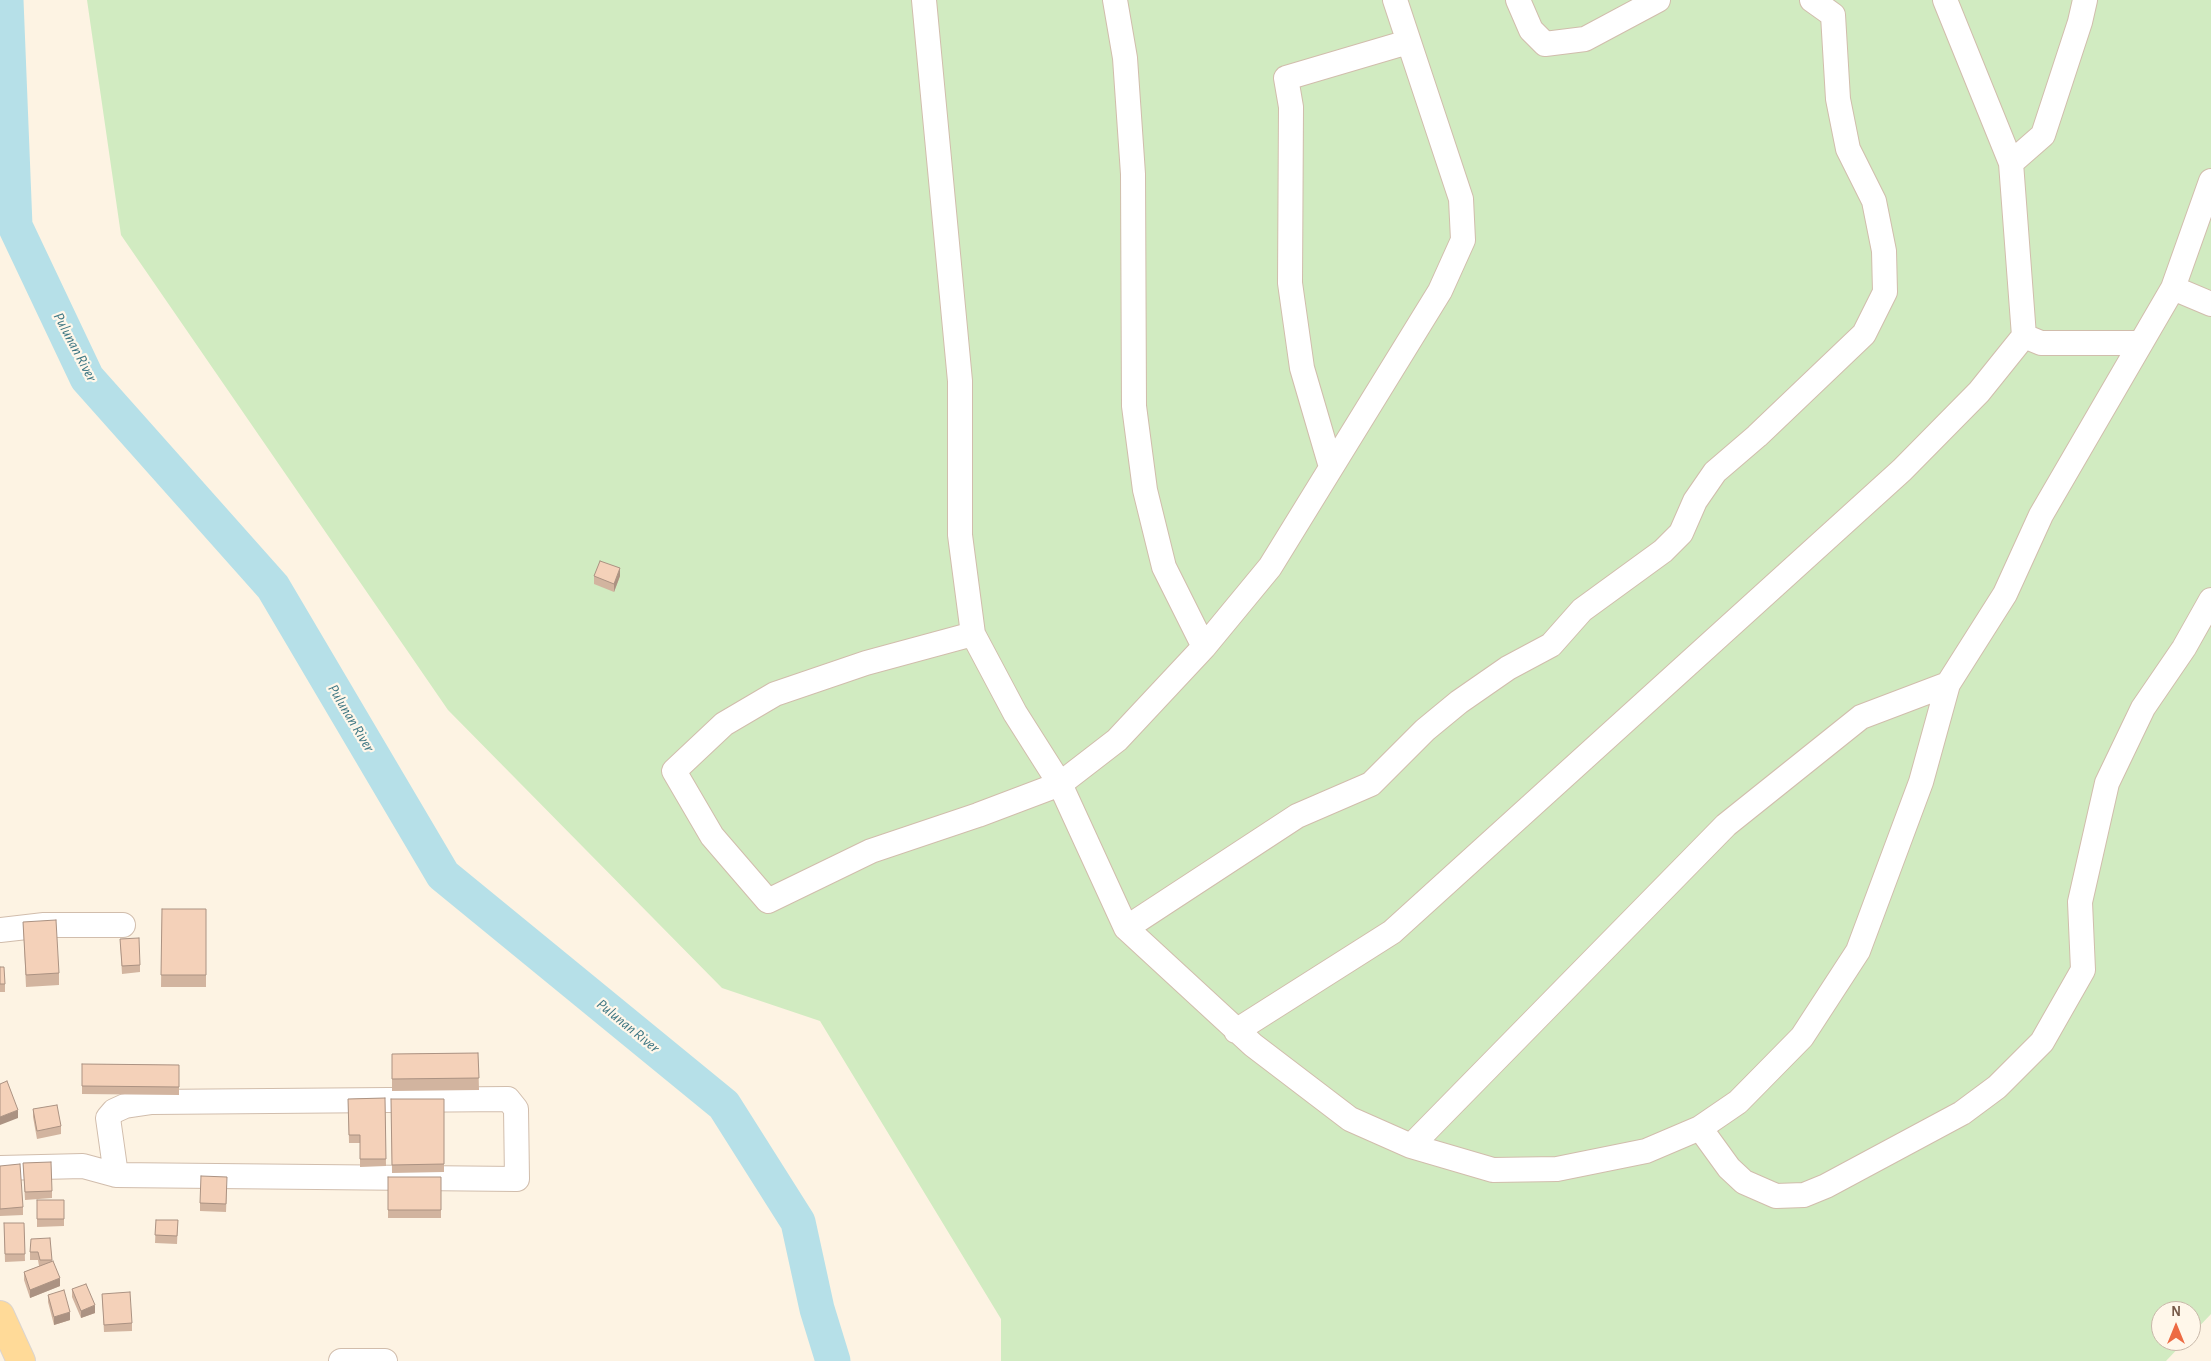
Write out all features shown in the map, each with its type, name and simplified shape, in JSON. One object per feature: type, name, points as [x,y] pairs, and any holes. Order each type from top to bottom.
[{"type":"main road","points":[[0,1315],[21,1361]]},
{"type":"street","points":[[924,0],[960,381],[960,535],[973,634],[1015,713],[1060,784],[1126,928],[1236,1031],[1350,1119],[1411,1146],[1493,1170],[1558,1169],[1646,1151],[1700,1128],[1738,1102],[1802,1037],[1858,950],[1921,782],[1948,684],[2005,594],[2041,515],[2173,288],[2211,181]]},
{"type":"street","points":[[1115,0],[1125,58],[1133,174],[1134,406],[1145,490],[1164,567],[1204,647]]},
{"type":"street","points":[[973,634],[866,664],[775,694],[724,724],[674,771],[712,836],[768,901],[871,851],[978,815],[1060,784],[1117,740],[1204,647],[1270,567],[1440,291],[1463,240],[1461,199],[1394,0]]},
{"type":"street","points":[[1518,0],[1531,30],[1545,44],[1585,39],[1658,0]]},
{"type":"street","points":[[1126,928],[1297,816],[1371,784],[1425,730],[1459,702],[1508,668],[1552,645],[1582,610],[1663,551],[1681,533],[1695,501],[1715,472],[1757,436],[1864,334],[1885,292],[1884,251],[1874,201],[1848,149],[1838,99],[1833,15],[1812,0]]},
{"type":"street","points":[[1236,1031],[1392,932],[1902,470],[1979,392],[2024,336],[2011,163],[1945,0]]},
{"type":"street","points":[[2011,163],[2043,135],[2080,22],[2085,0]]},
{"type":"street","points":[[1331,467],[1302,368],[1290,283],[1291,107],[1286,78],[1408,42]]},
{"type":"street","points":[[2173,288],[2211,304]]},
{"type":"street","points":[[2024,336],[2041,343],[2141,343]]},
{"type":"street","points":[[1700,1128],[1729,1168],[1744,1182],[1776,1196],[1804,1195],[1826,1186],[1962,1113],[1997,1088],[2042,1042],[2083,970],[2080,902],[2107,783],[2143,708],[2184,648],[2211,600]]},
{"type":"street","points":[[1411,1146],[1726,824],[1861,717],[1948,684]]},
{"type":"street","points":[[0,930],[44,925],[123,925]]},
{"type":"street","points":[[0,1168],[83,1166],[116,1175],[517,1179],[516,1109],[508,1099],[152,1102],[134,1104],[114,1111],[108,1118],[116,1175]]},
{"type":"street","points":[[341,1361],[386,1361]]},
{"type":"green space","points":[[87,0],[2211,0],[2211,1314],[2201,1324],[2201,1301],[2151,1301],[2151,1351],[2176,1351],[2166,1361],[1001,1361],[1001,1319],[820,1021],[722,988],[448,710],[121,235]]},
{"type":"building","points":[[600,561],[620,568],[614,584],[594,576]]},
{"type":"building","points":[[162,909],[206,909],[206,975],[161,975]]},
{"type":"building","points":[[56,920],[59,973],[26,975],[23,922]]},
{"type":"building","points":[[139,938],[140,965],[122,966],[120,939]]},
{"type":"building","points":[[0,967],[4,967],[5,984],[0,984]]},
{"type":"building","points":[[478,1053],[479,1078],[392,1079],[392,1054]]},
{"type":"building","points":[[82,1064],[179,1065],[179,1087],[82,1086]]},
{"type":"building","points":[[7,1081],[18,1110],[0,1117],[0,1084]]},
{"type":"building","points":[[385,1098],[386,1159],[360,1159],[360,1135],[349,1135],[348,1099]]},
{"type":"building","points":[[391,1099],[444,1099],[444,1164],[392,1165]]},
{"type":"building","points":[[57,1105],[61,1126],[37,1131],[33,1109]]},
{"type":"building","points":[[51,1162],[52,1191],[25,1192],[23,1163]]},
{"type":"building","points":[[20,1164],[23,1207],[0,1209],[0,1166]]},
{"type":"building","points":[[201,1176],[227,1177],[226,1204],[200,1203]]},
{"type":"building","points":[[388,1177],[441,1177],[441,1210],[388,1210]]},
{"type":"building","points":[[37,1200],[64,1200],[64,1219],[37,1219]]},
{"type":"building","points":[[156,1220],[178,1220],[177,1236],[155,1235]]},
{"type":"building","points":[[4,1223],[24,1223],[25,1254],[5,1254]]},
{"type":"building","points":[[50,1238],[52,1260],[40,1260],[38,1252],[30,1252],[31,1239]]},
{"type":"building","points":[[53,1261],[60,1278],[30,1290],[24,1272]]},
{"type":"building","points":[[86,1284],[95,1305],[81,1311],[72,1289]]},
{"type":"building","points":[[64,1290],[70,1312],[54,1317],[48,1295]]},
{"type":"building","points":[[130,1292],[132,1323],[104,1325],[102,1294]]},
{"type":"waterway","name":"Pulunan River","points":[[6,0],[15,226],[87,378],[273,587],[443,875],[724,1105],[798,1222],[817,1309],[833,1361]]}]
